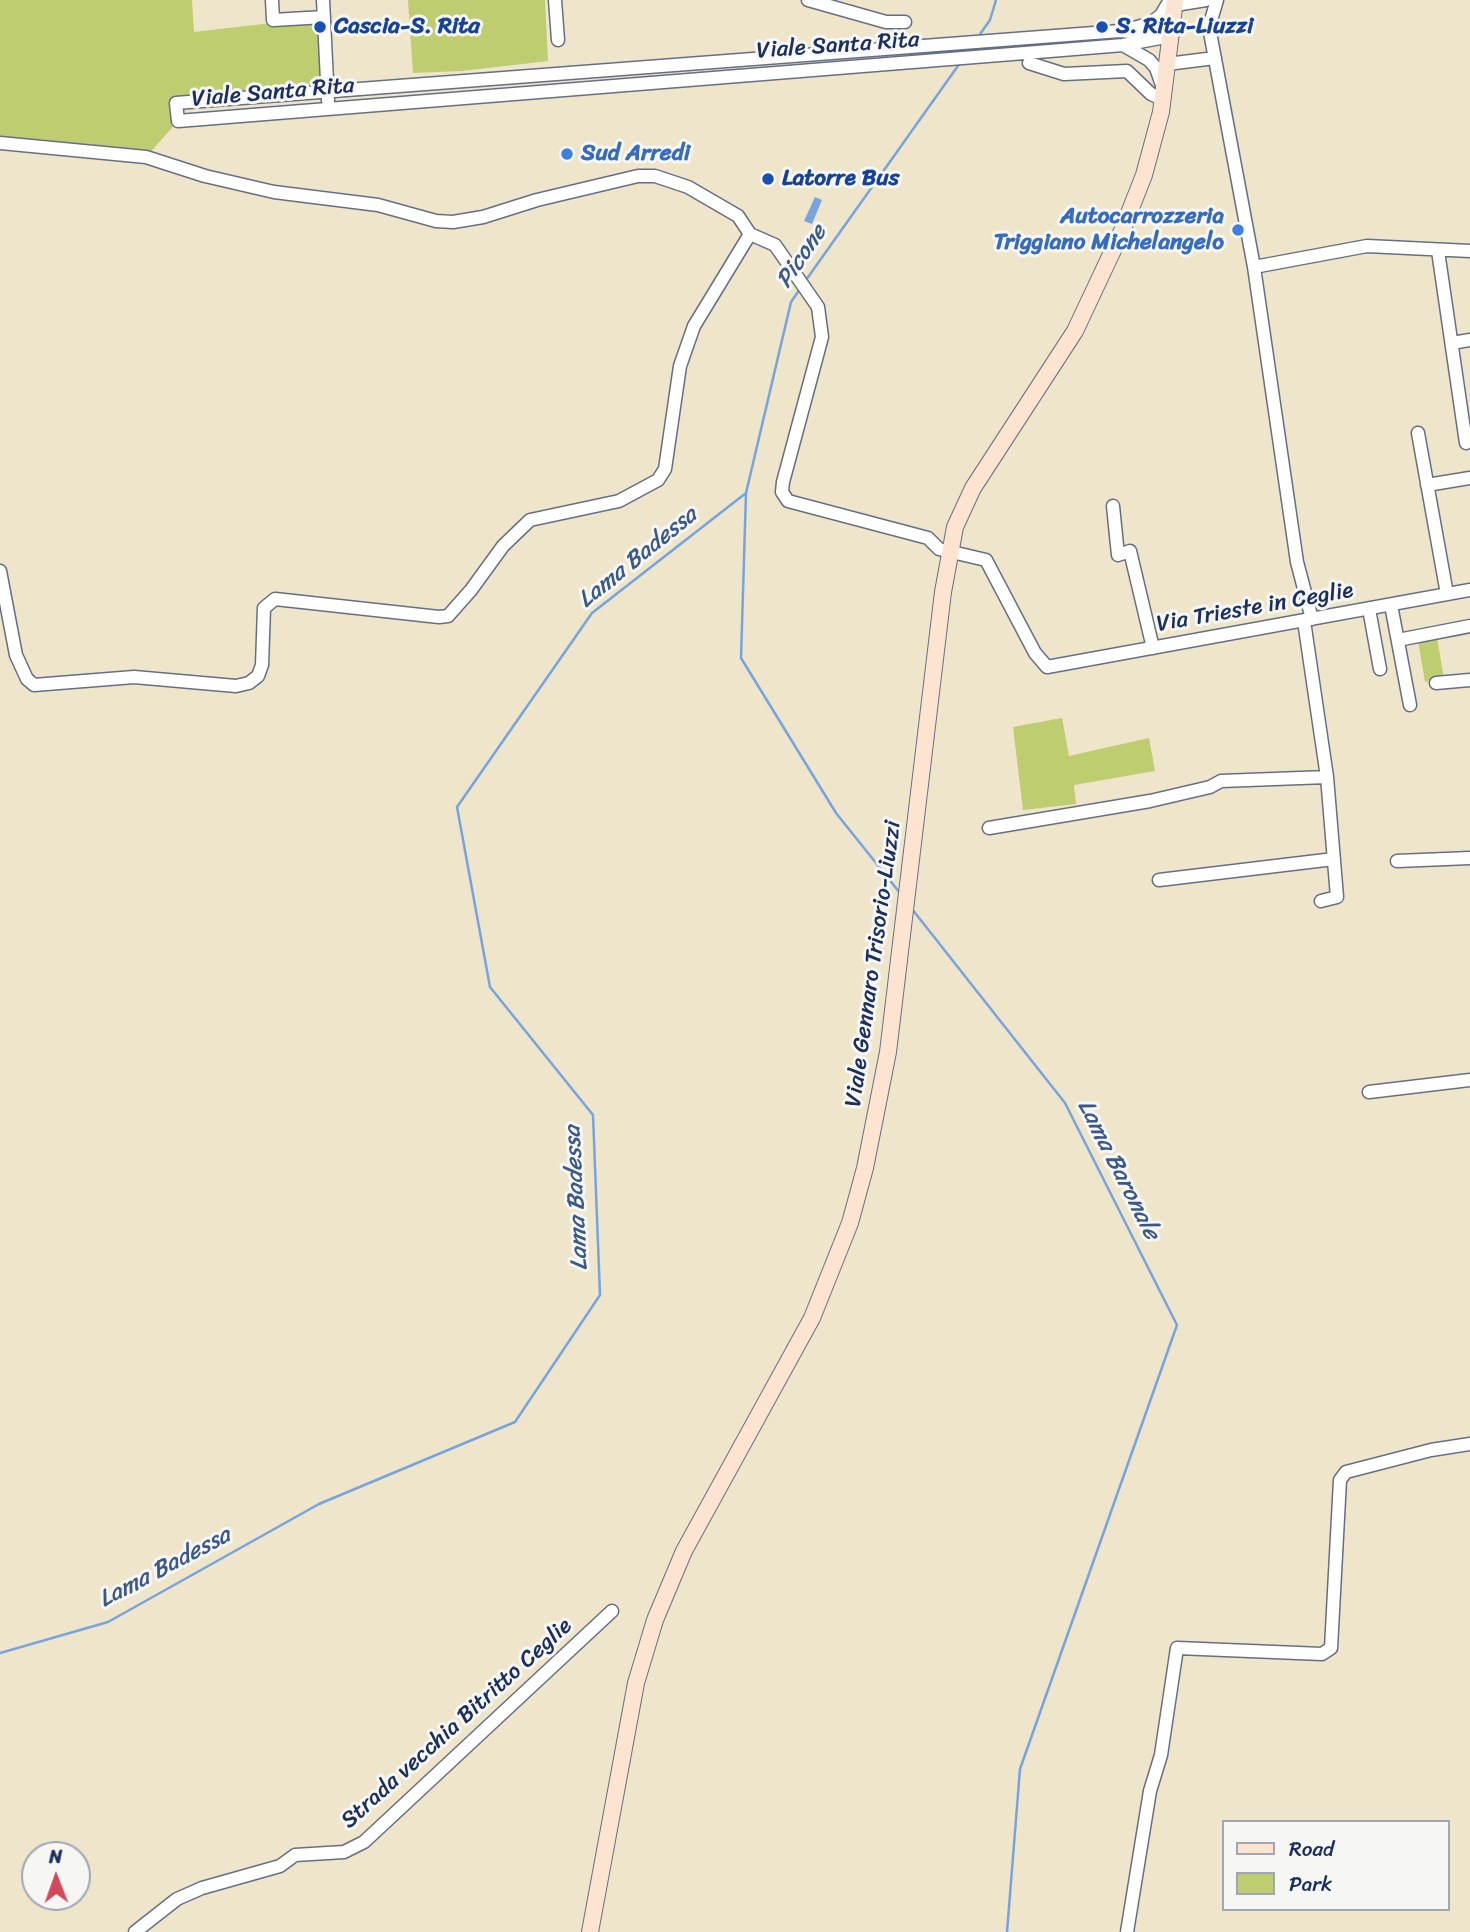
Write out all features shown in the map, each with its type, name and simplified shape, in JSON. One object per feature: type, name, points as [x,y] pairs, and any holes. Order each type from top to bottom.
[{"type":"main road","name":"Viale Gennaro Trisorio-Liuzzi","points":[[590,1932],[636,1683],[655,1620],[684,1551],[806,1330],[850,1223],[877,1111],[955,527],[973,488],[1075,331],[1100,280],[1144,175],[1163,94],[1173,2]]},
{"type":"street","points":[[272,0],[273,20],[324,17]]},
{"type":"street","points":[[323,0],[329,110]]},
{"type":"street","points":[[555,0],[558,40]]},
{"type":"street","points":[[808,0],[886,22],[905,22]]},
{"type":"street","points":[[1121,38],[1151,23],[1173,2],[1206,0]]},
{"type":"street","points":[[1217,0],[1209,27],[1254,267],[1297,562],[1308,620],[1327,777],[1338,897],[1321,901]]},
{"type":"street","points":[[1067,36],[1068,49]]},
{"type":"street","name":"Viale Santa Rita","points":[[1067,36],[1121,38],[1068,49],[178,121],[176,103],[1067,36]]},
{"type":"street","points":[[1121,38],[1171,36]]},
{"type":"street","points":[[1030,63],[1064,74],[1127,71],[1151,94],[1163,94],[1156,68],[1121,38]]},
{"type":"street","points":[[1167,64],[1215,58]]},
{"type":"street","points":[[481,81],[482,95]]},
{"type":"street","points":[[0,143],[146,157],[205,176],[274,192],[377,205],[436,221],[453,222],[483,217],[582,188],[656,176],[688,187],[738,216],[750,233],[775,245],[818,307],[822,337],[782,492],[788,500],[928,538],[939,549],[950,550]]},
{"type":"street","points":[[0,570],[16,655],[27,679],[33,685],[134,677],[236,686],[258,676],[262,664],[264,608],[267,602],[285,600],[448,616],[464,600],[503,546],[530,520],[619,501],[658,480],[665,469],[680,366],[694,326],[750,233]]},
{"type":"street","points":[[1254,267],[1367,246],[1470,251]]},
{"type":"street","points":[[1438,251],[1466,418],[1466,443]]},
{"type":"street","points":[[1452,343],[1470,340]]},
{"type":"street","points":[[1418,433],[1447,594]]},
{"type":"street","points":[[1427,485],[1470,478]]},
{"type":"street","points":[[1114,506],[1118,555],[1130,551],[1153,648]]},
{"type":"street","name":"Via Trieste in Ceglie","points":[[950,550],[986,560],[1035,653],[1047,667],[1470,590]]},
{"type":"street","points":[[1391,605],[1410,705]]},
{"type":"street","points":[[1368,609],[1380,669]]},
{"type":"street","points":[[1398,640],[1470,626]]},
{"type":"street","points":[[1436,683],[1470,680]]},
{"type":"street","points":[[989,828],[1150,801],[1210,787],[1221,781],[1327,777]]},
{"type":"street","points":[[1397,862],[1470,858]]},
{"type":"street","points":[[1159,880],[1334,859]]},
{"type":"street","points":[[1369,1092],[1470,1080]]},
{"type":"street","points":[[1127,1932],[1150,1791],[1161,1755],[1177,1648],[1322,1654],[1331,1648],[1340,1480],[1346,1472],[1431,1450],[1470,1444]]},
{"type":"street","name":"Strada vecchia Bitritto Ceglie","points":[[135,1932],[177,1899],[202,1888],[280,1866],[295,1855],[344,1852],[364,1842],[611,1611]]},
{"type":"green space","points":[[0,0],[192,0],[194,32],[324,17],[327,93],[177,103],[178,121],[146,157],[0,144]]},
{"type":"green space","points":[[408,0],[545,0],[548,61],[462,71],[413,73]]},
{"type":"green space","points":[[1437,637],[1444,679],[1425,682],[1418,640]]},
{"type":"green space","points":[[1062,718],[1069,756],[1149,738],[1155,771],[1074,785],[1076,804],[1023,810],[1013,727]]},
{"type":"water","points":[[815,197],[822,200],[812,224],[804,221]]},
{"type":"waterway","name":"Picone","points":[[978,37],[990,20],[996,0]]},
{"type":"waterway","name":"Picone","points":[[806,280],[960,63]]},
{"type":"waterway","name":"Lama Baronale","points":[[800,289],[791,302],[746,493],[741,658],[836,813],[900,893]]},
{"type":"waterway","name":"Lama Badessa","points":[[0,1653],[108,1622],[319,1504],[515,1422],[600,1295],[593,1115],[490,987],[457,807],[592,613],[746,493]]},
{"type":"waterway","name":"Lama Baronale","points":[[912,909],[1065,1103],[1177,1325],[1020,1769],[1007,1932]]},
{"type":"place","name":"Cascia-S. Rita","points":[[320,27]]},
{"type":"place","name":"S. Rita-Liuzzi","points":[[1102,27]]},
{"type":"place","name":"Sud Arredi","points":[[567,154]]},
{"type":"place","name":"Latorre Bus","points":[[768,179]]},
{"type":"place","name":"Autocarrozzeria Triggiano Michelangelo","points":[[1238,230]]}]
